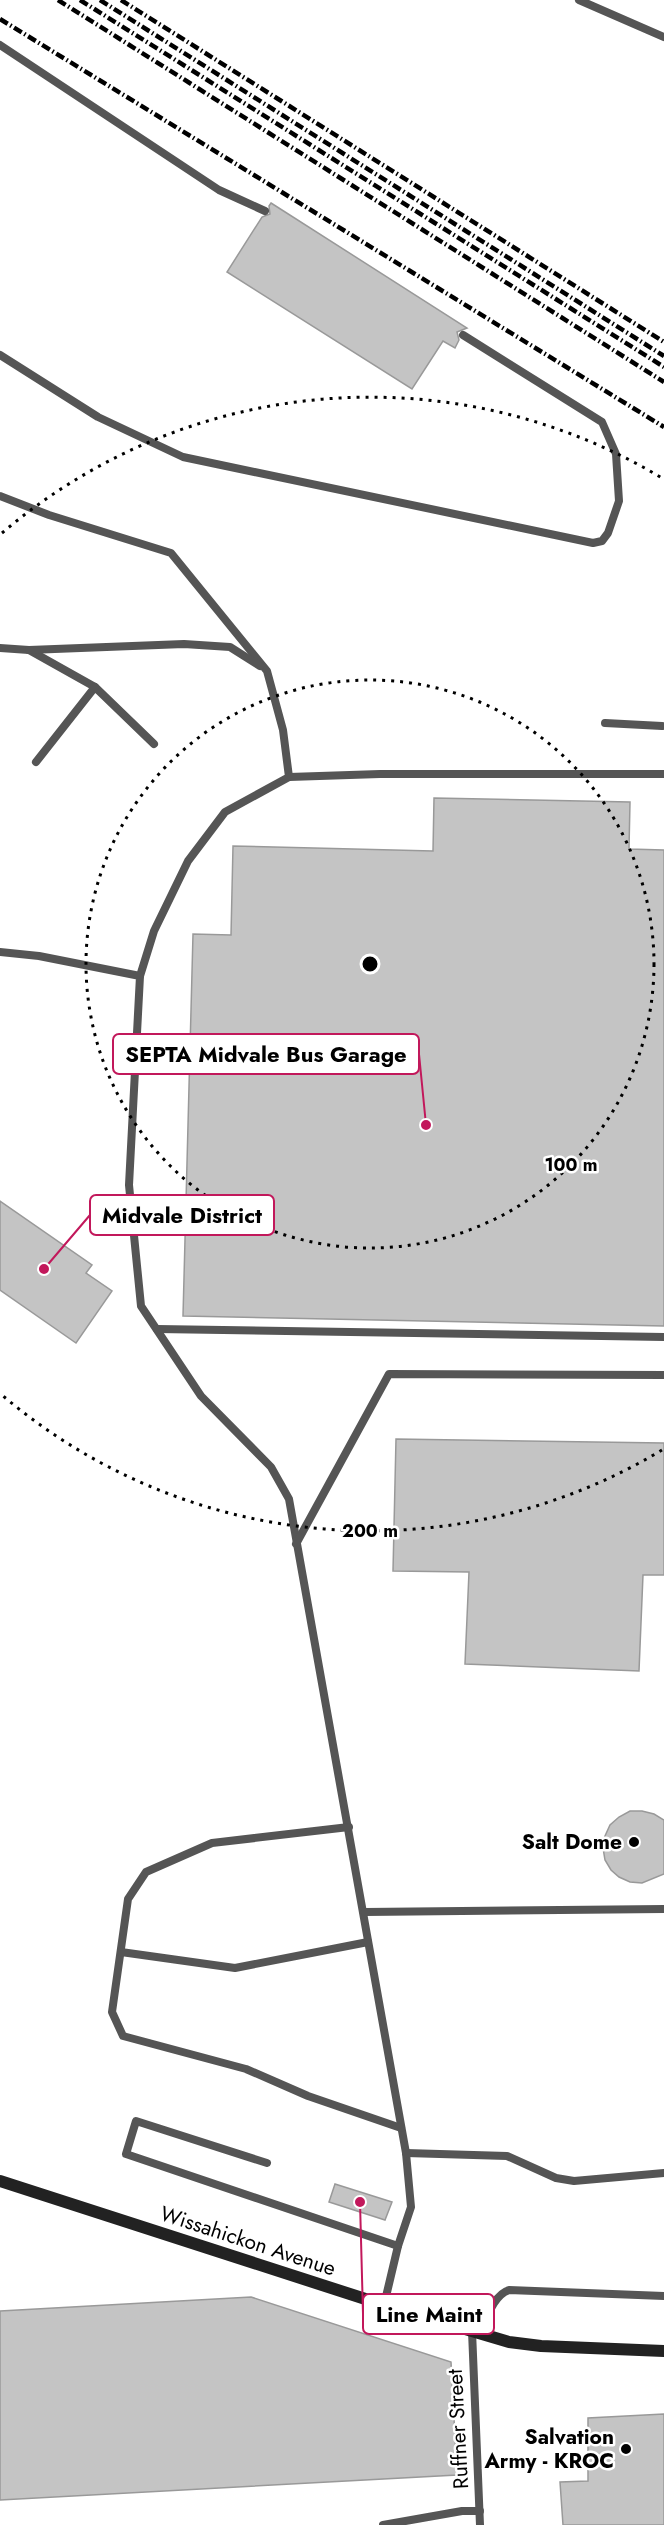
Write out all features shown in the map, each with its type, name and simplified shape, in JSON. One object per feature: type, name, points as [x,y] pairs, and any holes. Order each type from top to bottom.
[{"type":"street","name":"Wissahickon Avenue","points":[[0,2181],[384,2305],[476,2332],[525,2344],[664,2351]]},
{"type":"lane","points":[[579,0],[664,37]]},
{"type":"lane","points":[[0,45],[219,190],[265,211]]},
{"type":"lane","points":[[0,355],[98,417],[183,457],[593,543],[602,541],[608,533],[619,501],[616,453],[602,422],[463,334]]},
{"type":"lane","points":[[0,496],[49,515],[171,553],[267,671],[284,730],[289,777]]},
{"type":"lane","points":[[0,648],[29,651],[184,644],[230,647],[267,671]]},
{"type":"lane","points":[[29,651],[95,687],[154,744]]},
{"type":"lane","points":[[36,762],[95,687]]},
{"type":"lane","points":[[605,723],[662,726]]},
{"type":"lane","points":[[384,2305],[398,2246],[411,2206],[406,2153],[368,1942],[365,1912],[289,1499],[271,1467],[201,1396],[141,1306],[129,1185],[140,976],[154,932],[188,861],[225,812],[289,777],[380,774],[664,774]]},
{"type":"lane","points":[[0,952],[39,956],[140,976]]},
{"type":"lane","points":[[156,1329],[664,1337]]},
{"type":"lane","points":[[296,1544],[389,1374],[664,1375]]},
{"type":"lane","points":[[349,1827],[212,1843],[146,1872],[128,1899],[112,2012],[123,2036],[246,2069],[308,2096],[401,2128]]},
{"type":"lane","points":[[365,1912],[664,1909]]},
{"type":"lane","points":[[121,1952],[235,1968],[368,1942]]},
{"type":"lane","points":[[267,2163],[136,2121],[126,2154],[398,2246]]},
{"type":"lane","points":[[406,2153],[507,2156],[555,2178],[573,2181],[664,2173]]},
{"type":"lane","points":[[476,2332],[502,2292],[509,2290],[664,2296]]},
{"type":"lane","name":"Ruffner Street","points":[[476,2332],[480,2525]]},
{"type":"lane","points":[[383,2525],[462,2511],[480,2511]]},
{"type":"building","points":[[271,203],[467,328],[457,332],[459,340],[455,348],[443,341],[412,389],[227,272],[262,217],[270,214]]},
{"type":"building","points":[[434,798],[630,802],[629,849],[664,850],[664,1326],[183,1316],[193,934],[231,935],[233,846],[433,851]]},
{"type":"building","points":[[0,1201],[92,1265],[86,1273],[112,1291],[76,1343],[0,1290]]},
{"type":"building","points":[[396,1439],[664,1443],[664,1575],[643,1575],[639,1671],[465,1664],[469,1572],[393,1571]]},
{"type":"building","name":"Salt Dome","points":[[630,1811],[654,1814],[664,1820],[664,1874],[642,1883],[630,1882],[611,1870],[605,1860],[603,1848],[610,1825]]},
{"type":"building","points":[[335,2184],[392,2202],[385,2220],[329,2202]]},
{"type":"building","points":[[251,2297],[451,2362],[457,2475],[0,2500],[0,2311]]},
{"type":"building","name":"Salvation Army - KROC","points":[[664,2414],[664,2525],[563,2525],[560,2482],[588,2481],[588,2418]]},
{"type":"railway","points":[[58,0],[664,382]]},
{"type":"railway","points":[[80,0],[664,367]]},
{"type":"railway","points":[[100,0],[664,356]]},
{"type":"railway","points":[[121,0],[664,342]]},
{"type":"railway","points":[[0,19],[664,427]]},
{"type":"place","name":"SEPTA Midvale Bus Garage","points":[[426,1125]]},
{"type":"place","name":"Midvale District","points":[[44,1269]]},
{"type":"place","name":"Salt Dome","points":[[634,1842]]},
{"type":"place","name":"Line Maint","points":[[360,2202]]},
{"type":"place","name":"Salvation Army - KROC","points":[[626,2449]]}]
